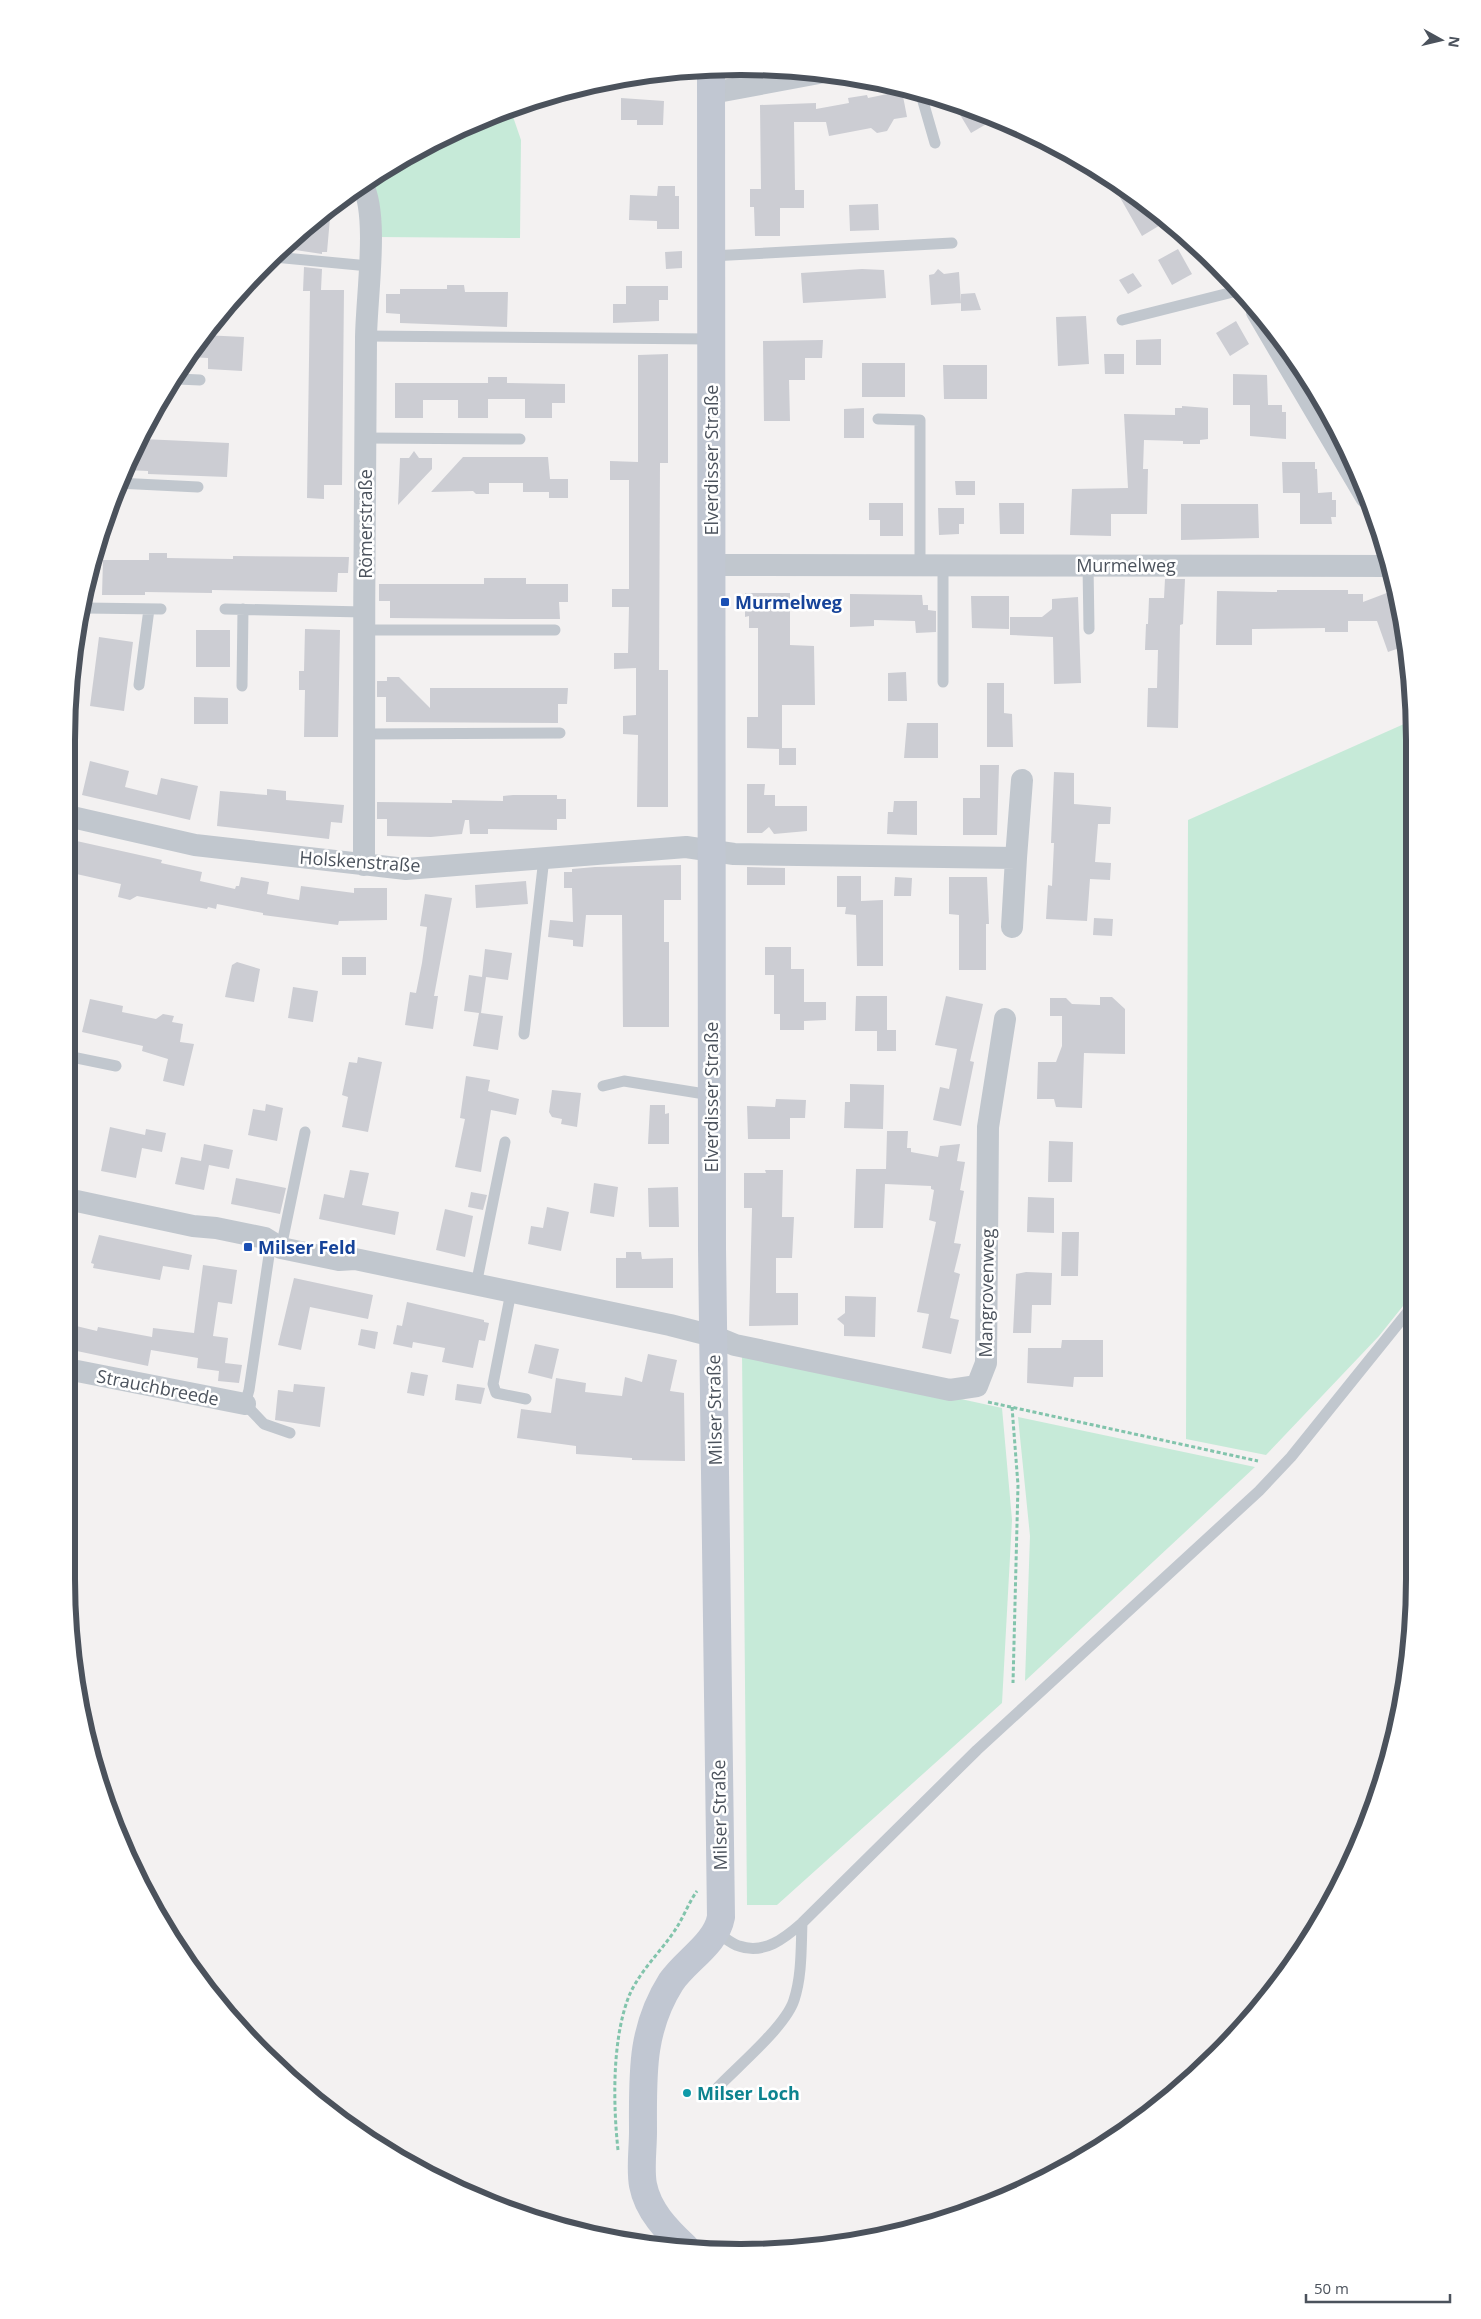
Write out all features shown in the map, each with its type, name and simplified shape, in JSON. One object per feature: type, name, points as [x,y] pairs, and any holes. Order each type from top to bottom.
[{"type":"street","points":[[711,82],[783,76]]},
{"type":"street","name":"Elverdisser Straße","points":[[711,82],[710,849],[713,1340]]},
{"type":"street","name":"Römerstraße","points":[[364,865],[366,336],[371,216],[365,191]]},
{"type":"street","points":[[1286,360],[1340,452]]},
{"type":"street","name":"Murmelweg","points":[[711,565],[1088,565],[1381,562]]},
{"type":"street","points":[[1012,927],[1022,780]]},
{"type":"street","name":"Holskenstraße","points":[[75,818],[195,845],[406,869],[686,847],[710,849]]},
{"type":"street","points":[[710,849],[734,854],[1016,858]]},
{"type":"street","name":"Mangrovenweg","points":[[978,1386],[986,1363],[988,1127],[1005,1019]]},
{"type":"street","points":[[75,1201],[193,1226],[216,1228],[265,1238],[276,1245],[339,1260],[355,1259],[512,1292],[735,1345],[950,1390],[978,1386]]},
{"type":"street","name":"Milser Straße","points":[[677,2241],[664,2228],[652,2209],[643,2185],[643,2063],[647,2038],[655,2012],[672,1982],[716,1932],[721,1917],[713,1340]]},
{"type":"street","name":"Strauchbreede","points":[[75,1371],[245,1404]]},
{"type":"lane","points":[[923,101],[935,143]]},
{"type":"lane","points":[[711,256],[952,244]]},
{"type":"lane","points":[[283,258],[369,266]]},
{"type":"lane","points":[[1122,320],[1232,292]]},
{"type":"lane","points":[[366,336],[711,339]]},
{"type":"lane","points":[[182,379],[200,380]]},
{"type":"lane","points":[[878,419],[920,420],[920,565]]},
{"type":"lane","points":[[365,438],[520,439]]},
{"type":"lane","points":[[127,484],[198,487]]},
{"type":"lane","points":[[943,565],[943,682]]},
{"type":"lane","points":[[1088,565],[1089,629]]},
{"type":"lane","points":[[89,608],[162,609]]},
{"type":"lane","points":[[139,685],[149,609]]},
{"type":"lane","points":[[225,609],[243,609],[364,621],[555,630]]},
{"type":"lane","points":[[242,686],[243,609]]},
{"type":"lane","points":[[364,734],[560,733]]},
{"type":"lane","points":[[524,1034],[544,858]]},
{"type":"lane","points":[[75,1058],[116,1066]]},
{"type":"lane","points":[[603,1086],[624,1081],[711,1094]]},
{"type":"lane","points":[[290,1433],[264,1424],[245,1404],[276,1245],[305,1132]]},
{"type":"lane","points":[[476,1285],[505,1142]]},
{"type":"lane","points":[[512,1292],[493,1384],[496,1393],[526,1399]]},
{"type":"lane","points":[[716,1932],[738,1946],[748,1948],[766,1946],[782,1940],[802,1923],[977,1750],[1259,1490],[1291,1458],[1406,1314]]},
{"type":"lane","points":[[718,2088],[776,2027],[794,2001],[802,1923]]},
{"type":"path","points":[[978,1386],[985,1401],[1258,1461]]},
{"type":"path","points":[[1012,1408],[1018,1485],[1013,1683]]},
{"type":"green space","points":[[513,116],[521,140],[520,238],[376,237],[370,188],[408,164],[446,144]]},
{"type":"green space","points":[[1406,723],[1406,1302],[1379,1336],[1266,1455],[1186,1439],[1188,820]]},
{"type":"green space","points":[[742,1351],[1002,1408],[1012,1520],[1002,1703],[777,1905],[747,1905]]},
{"type":"green space","points":[[1018,1417],[1255,1467],[1025,1681],[1030,1536]]},
{"type":"building","points":[[892,93],[903,96],[907,117],[894,119],[887,131],[877,133],[871,128],[829,136],[826,122],[794,122],[795,190],[804,190],[804,208],[780,208],[780,236],[755,236],[754,207],[750,207],[750,189],[761,189],[760,105],[816,103],[816,109],[849,103],[848,98],[867,95],[868,98]]},
{"type":"building","points":[[621,98],[664,101],[663,125],[637,125],[637,120],[621,120]]},
{"type":"building","points":[[958,112],[988,123],[971,133]]},
{"type":"building","points":[[658,186],[675,186],[675,196],[679,196],[679,229],[657,229],[657,221],[629,220],[630,195],[657,196]]},
{"type":"building","points":[[1117,192],[1161,225],[1142,236]]},
{"type":"building","points":[[878,204],[879,230],[850,231],[849,205]]},
{"type":"building","points":[[330,218],[327,252],[322,252],[322,254],[292,249]]},
{"type":"building","points":[[1178,249],[1192,274],[1172,285],[1158,260]]},
{"type":"building","points":[[682,251],[682,268],[666,269],[665,252]]},
{"type":"building","points":[[304,267],[322,269],[321,290],[344,290],[342,485],[324,485],[324,499],[307,498],[310,291],[303,291]]},
{"type":"building","points":[[862,269],[884,270],[886,298],[803,303],[801,273]]},
{"type":"building","points":[[938,269],[944,274],[959,272],[961,303],[931,305],[929,275],[934,274]]},
{"type":"building","points":[[1133,273],[1142,286],[1128,294],[1119,280]]},
{"type":"building","points":[[447,285],[464,285],[465,292],[508,292],[507,327],[400,323],[400,314],[386,313],[386,294],[400,294],[400,289],[447,289]]},
{"type":"building","points":[[626,286],[668,286],[668,300],[659,300],[659,321],[613,323],[613,304],[626,304]]},
{"type":"building","points":[[975,293],[981,310],[961,311],[961,294]]},
{"type":"building","points":[[1086,316],[1089,364],[1058,366],[1056,317]]},
{"type":"building","points":[[1236,321],[1249,344],[1230,356],[1216,333]]},
{"type":"building","points":[[213,335],[244,337],[242,371],[208,369],[208,358],[197,357]]},
{"type":"building","points":[[1161,339],[1161,365],[1136,365],[1136,340]]},
{"type":"building","points":[[823,340],[822,358],[805,358],[805,380],[789,380],[790,421],[764,421],[763,341]]},
{"type":"building","points":[[668,354],[668,463],[660,463],[659,670],[668,670],[668,807],[637,807],[638,735],[623,734],[623,716],[636,715],[636,668],[614,669],[614,653],[628,653],[629,607],[612,607],[612,589],[629,589],[629,480],[610,480],[610,461],[638,462],[638,355]]},
{"type":"building","points":[[1104,354],[1124,354],[1124,374],[1105,374]]},
{"type":"building","points":[[862,363],[905,363],[905,397],[862,397]]},
{"type":"building","points":[[943,365],[987,365],[987,399],[944,399]]},
{"type":"building","points":[[1233,374],[1267,375],[1268,405],[1282,405],[1282,412],[1286,412],[1286,439],[1250,436],[1250,405],[1233,405]]},
{"type":"building","points":[[488,377],[507,377],[507,383],[565,384],[565,403],[552,403],[552,418],[525,418],[525,399],[488,399],[488,418],[458,418],[458,400],[423,400],[423,418],[395,418],[395,383],[488,383]]},
{"type":"building","points":[[1182,406],[1208,408],[1208,439],[1200,440],[1200,444],[1183,444],[1183,441],[1144,440],[1143,469],[1148,469],[1147,514],[1111,514],[1111,536],[1070,535],[1072,489],[1128,488],[1124,414],[1175,415],[1175,408],[1182,408]]},
{"type":"building","points":[[864,408],[864,438],[844,438],[844,409]]},
{"type":"building","points":[[148,439],[229,443],[227,477],[148,474],[148,471],[133,470]]},
{"type":"building","points":[[414,451],[419,458],[432,458],[432,469],[398,505],[400,458],[409,458]]},
{"type":"building","points":[[463,457],[548,457],[550,479],[568,479],[568,498],[549,498],[549,492],[523,492],[523,483],[489,483],[489,494],[476,494],[473,491],[431,492]]},
{"type":"building","points":[[1282,462],[1315,462],[1318,493],[1332,492],[1332,500],[1336,500],[1336,517],[1331,517],[1332,524],[1300,524],[1300,493],[1283,493]]},
{"type":"building","points":[[955,481],[975,481],[975,495],[956,495]]},
{"type":"building","points":[[869,503],[903,503],[903,536],[880,536],[880,520],[869,520]]},
{"type":"building","points":[[999,503],[1024,503],[1024,534],[1000,534]]},
{"type":"building","points":[[1181,504],[1258,504],[1259,538],[1181,540]]},
{"type":"building","points":[[938,508],[964,508],[964,524],[959,524],[959,534],[939,535]]},
{"type":"building","points":[[149,553],[167,553],[167,558],[233,559],[233,556],[349,557],[348,573],[338,573],[337,592],[212,590],[212,593],[145,592],[145,595],[102,595],[103,560],[149,560]]},
{"type":"building","points":[[484,578],[526,578],[526,584],[568,584],[568,602],[559,602],[560,619],[513,619],[390,618],[390,601],[379,601],[379,584],[484,584]]},
{"type":"building","points":[[1165,579],[1185,579],[1183,624],[1180,625],[1178,728],[1147,727],[1148,688],[1157,688],[1158,650],[1145,650],[1149,598],[1164,598]]},
{"type":"building","points":[[1277,590],[1348,590],[1348,594],[1363,594],[1363,602],[1389,592],[1399,648],[1388,652],[1377,621],[1348,621],[1348,632],[1325,632],[1325,628],[1252,629],[1252,645],[1216,645],[1217,591],[1277,592]]},
{"type":"building","points":[[745,593],[790,593],[790,645],[814,646],[815,705],[782,705],[782,748],[796,748],[796,765],[779,765],[779,749],[747,748],[747,717],[758,717],[758,628],[749,628],[749,616],[745,617]]},
{"type":"building","points":[[850,594],[922,595],[923,605],[928,605],[928,610],[936,611],[936,632],[916,633],[915,621],[874,620],[874,626],[850,627]]},
{"type":"building","points":[[971,596],[1009,596],[1009,629],[972,628]]},
{"type":"building","points":[[1078,597],[1081,683],[1054,684],[1053,637],[1010,635],[1010,617],[1042,617],[1052,609],[1052,599]]},
{"type":"building","points":[[305,629],[340,630],[338,737],[304,737],[305,690],[299,690],[299,671],[304,671]]},
{"type":"building","points":[[196,630],[230,630],[230,667],[196,667]]},
{"type":"building","points":[[99,637],[133,642],[124,711],[90,706]]},
{"type":"building","points":[[906,672],[907,701],[888,701],[888,673]]},
{"type":"building","points":[[387,677],[399,677],[430,708],[430,688],[568,688],[567,704],[558,704],[558,723],[386,722],[386,697],[377,697],[377,681],[387,681]]},
{"type":"building","points":[[987,683],[1004,683],[1004,713],[1012,714],[1013,747],[987,747]]},
{"type":"building","points":[[194,697],[228,698],[228,724],[194,724]]},
{"type":"building","points":[[907,723],[938,723],[938,758],[904,758]]},
{"type":"building","points":[[90,761],[129,771],[125,787],[157,795],[161,778],[198,786],[190,820],[82,795]]},
{"type":"building","points":[[980,765],[999,765],[997,835],[963,835],[963,798],[980,798]]},
{"type":"building","points":[[1054,772],[1074,773],[1074,804],[1111,807],[1110,824],[1098,824],[1095,862],[1111,863],[1110,880],[1090,879],[1087,921],[1046,919],[1048,885],[1052,886],[1054,843],[1051,843]]},
{"type":"building","points":[[747,784],[765,784],[764,795],[775,795],[775,806],[807,806],[807,831],[774,834],[769,827],[762,833],[747,833]]},
{"type":"building","points":[[267,789],[286,791],[286,800],[344,805],[342,823],[331,822],[329,839],[217,826],[220,791],[267,795]]},
{"type":"building","points":[[557,795],[557,799],[566,799],[566,819],[557,819],[557,830],[488,829],[488,834],[470,834],[469,820],[465,820],[462,834],[431,837],[387,836],[387,819],[377,819],[377,802],[452,803],[452,800],[503,801],[503,796]]},
{"type":"building","points":[[894,801],[917,801],[917,835],[887,834],[888,812],[893,812]]},
{"type":"building","points":[[75,841],[162,860],[161,863],[202,872],[200,881],[235,889],[236,886],[239,886],[241,877],[269,882],[267,894],[299,900],[301,886],[354,893],[354,888],[387,888],[387,920],[339,921],[338,925],[263,915],[263,913],[217,904],[216,909],[208,907],[207,909],[137,896],[130,900],[118,897],[121,884],[75,874]]},
{"type":"building","points":[[681,865],[681,900],[664,900],[664,942],[669,942],[669,1027],[623,1027],[622,915],[586,915],[583,947],[573,946],[573,940],[548,937],[550,920],[573,922],[572,888],[564,888],[564,872],[572,872],[572,869],[595,867]]},
{"type":"building","points":[[747,867],[785,868],[785,885],[747,885]]},
{"type":"building","points":[[837,876],[861,876],[861,901],[883,900],[883,966],[857,966],[856,915],[845,914],[846,907],[837,907]]},
{"type":"building","points":[[895,877],[912,878],[911,896],[894,896]]},
{"type":"building","points":[[949,877],[987,877],[989,924],[986,924],[986,970],[959,970],[959,915],[949,914]]},
{"type":"building","points":[[526,881],[528,904],[476,908],[475,885]]},
{"type":"building","points":[[425,894],[452,898],[434,996],[438,996],[433,1029],[405,1025],[410,992],[416,993],[422,963],[427,927],[420,926]]},
{"type":"building","points":[[1094,918],[1113,919],[1112,936],[1093,935]]},
{"type":"building","points":[[765,947],[791,947],[791,969],[804,969],[804,1002],[826,1002],[826,1020],[804,1021],[804,1030],[780,1030],[780,1014],[774,1014],[774,975],[765,975]]},
{"type":"building","points":[[485,949],[512,953],[508,980],[486,977],[481,1013],[503,1016],[498,1050],[473,1046],[479,1013],[464,1011],[469,975],[482,977]]},
{"type":"building","points":[[342,957],[366,957],[366,975],[342,975]]},
{"type":"building","points":[[237,962],[260,969],[254,1002],[225,997],[232,965]]},
{"type":"building","points":[[293,987],[318,991],[313,1022],[288,1018]]},
{"type":"building","points":[[856,996],[887,996],[887,1030],[896,1030],[896,1051],[877,1051],[877,1031],[855,1031]]},
{"type":"building","points":[[946,996],[983,1004],[970,1061],[974,1062],[961,1126],[933,1120],[940,1087],[949,1089],[957,1049],[935,1045]]},
{"type":"building","points":[[1100,997],[1112,997],[1125,1009],[1125,1054],[1084,1053],[1082,1108],[1056,1107],[1054,1099],[1037,1099],[1038,1062],[1056,1062],[1062,1046],[1062,1016],[1050,1016],[1050,998],[1066,998],[1072,1004],[1100,1005]]},
{"type":"building","points":[[90,999],[123,1006],[122,1012],[156,1019],[163,1014],[174,1016],[172,1022],[183,1024],[180,1042],[194,1044],[184,1086],[163,1081],[168,1059],[142,1051],[143,1046],[82,1032]]},
{"type":"building","points":[[358,1057],[382,1062],[368,1132],[342,1127],[348,1097],[342,1095],[349,1062],[357,1063]]},
{"type":"building","points":[[466,1076],[490,1080],[488,1091],[519,1099],[516,1115],[491,1110],[481,1172],[455,1167],[465,1119],[460,1118]]},
{"type":"building","points":[[850,1084],[884,1085],[883,1129],[844,1128],[845,1102],[850,1102]]},
{"type":"building","points":[[552,1090],[581,1093],[577,1127],[561,1124],[562,1119],[552,1117],[549,1112]]},
{"type":"building","points":[[776,1099],[806,1100],[805,1118],[790,1118],[790,1139],[748,1139],[747,1106],[775,1107]]},
{"type":"building","points":[[266,1104],[283,1108],[277,1141],[248,1135],[253,1109],[265,1111]]},
{"type":"building","points":[[650,1105],[665,1105],[665,1114],[669,1113],[669,1144],[648,1144]]},
{"type":"building","points":[[110,1127],[145,1135],[146,1129],[166,1133],[162,1152],[142,1148],[136,1178],[101,1171]]},
{"type":"building","points":[[887,1131],[908,1131],[907,1148],[911,1148],[911,1152],[938,1157],[940,1146],[960,1144],[957,1161],[965,1162],[960,1190],[964,1191],[954,1243],[961,1244],[954,1272],[960,1274],[950,1318],[959,1320],[951,1354],[922,1348],[929,1314],[917,1312],[936,1222],[929,1220],[934,1190],[931,1189],[931,1186],[885,1184],[883,1228],[854,1228],[856,1169],[886,1169]]},
{"type":"building","points":[[1049,1141],[1073,1142],[1072,1182],[1048,1182]]},
{"type":"building","points":[[204,1144],[233,1150],[229,1169],[209,1165],[204,1190],[175,1184],[181,1157],[201,1161]]},
{"type":"building","points":[[350,1170],[369,1173],[362,1205],[399,1212],[395,1235],[319,1219],[324,1194],[344,1198]]},
{"type":"building","points":[[765,1170],[783,1170],[782,1217],[794,1217],[792,1258],[776,1258],[776,1293],[798,1293],[798,1325],[749,1326],[752,1208],[744,1208],[744,1173],[766,1173]]},
{"type":"building","points":[[236,1178],[286,1188],[280,1214],[231,1204]]},
{"type":"building","points":[[594,1183],[618,1187],[614,1217],[590,1213]]},
{"type":"building","points":[[678,1187],[679,1227],[649,1227],[648,1188]]},
{"type":"building","points":[[471,1192],[487,1195],[483,1210],[468,1207]]},
{"type":"building","points":[[1028,1197],[1054,1198],[1054,1233],[1027,1232]]},
{"type":"building","points":[[547,1207],[569,1212],[561,1251],[528,1244],[531,1226],[543,1228]]},
{"type":"building","points":[[445,1209],[473,1216],[465,1257],[436,1250]]},
{"type":"building","points":[[1062,1232],[1079,1232],[1078,1276],[1061,1276]]},
{"type":"building","points":[[99,1235],[192,1255],[189,1270],[163,1266],[160,1280],[93,1268],[94,1264],[91,1263]]},
{"type":"building","points":[[626,1252],[641,1252],[642,1259],[673,1258],[673,1288],[616,1288],[616,1258],[626,1258]]},
{"type":"building","points":[[203,1265],[237,1270],[232,1304],[218,1302],[213,1336],[228,1338],[225,1363],[242,1365],[239,1383],[218,1381],[219,1371],[197,1368],[198,1358],[151,1350],[148,1366],[75,1351],[75,1326],[97,1331],[98,1327],[152,1337],[153,1328],[194,1333]]},
{"type":"building","points":[[1026,1272],[1052,1273],[1051,1305],[1032,1305],[1031,1333],[1013,1333],[1016,1274]]},
{"type":"building","points":[[294,1278],[373,1295],[368,1319],[310,1307],[301,1350],[278,1345]]},
{"type":"building","points":[[845,1296],[876,1297],[875,1337],[844,1336],[844,1325],[837,1319],[845,1313]]},
{"type":"building","points":[[407,1302],[484,1320],[484,1322],[489,1323],[485,1341],[479,1340],[473,1368],[442,1362],[445,1348],[413,1342],[412,1348],[393,1344],[397,1325],[402,1326]]},
{"type":"building","points":[[361,1329],[378,1332],[375,1349],[358,1345]]},
{"type":"building","points":[[1062,1340],[1103,1340],[1103,1377],[1074,1377],[1073,1387],[1027,1383],[1028,1348],[1061,1348]]},
{"type":"building","points":[[535,1344],[559,1349],[552,1379],[528,1373]]},
{"type":"building","points":[[648,1354],[677,1360],[670,1391],[684,1393],[685,1461],[632,1460],[632,1458],[576,1454],[576,1446],[517,1438],[521,1409],[551,1413],[556,1378],[586,1383],[585,1392],[622,1396],[625,1377],[642,1382]]},
{"type":"building","points":[[411,1372],[428,1375],[424,1396],[407,1393]]},
{"type":"building","points":[[294,1384],[325,1387],[320,1427],[275,1420],[278,1390],[293,1392]]},
{"type":"building","points":[[457,1384],[485,1388],[481,1404],[455,1400]]},
{"type":"place","name":"Murmelweg","points":[[725,602]]},
{"type":"place","name":"Milser Feld","points":[[248,1247]]},
{"type":"place","name":"Milser Loch","points":[[687,2093]]}]
